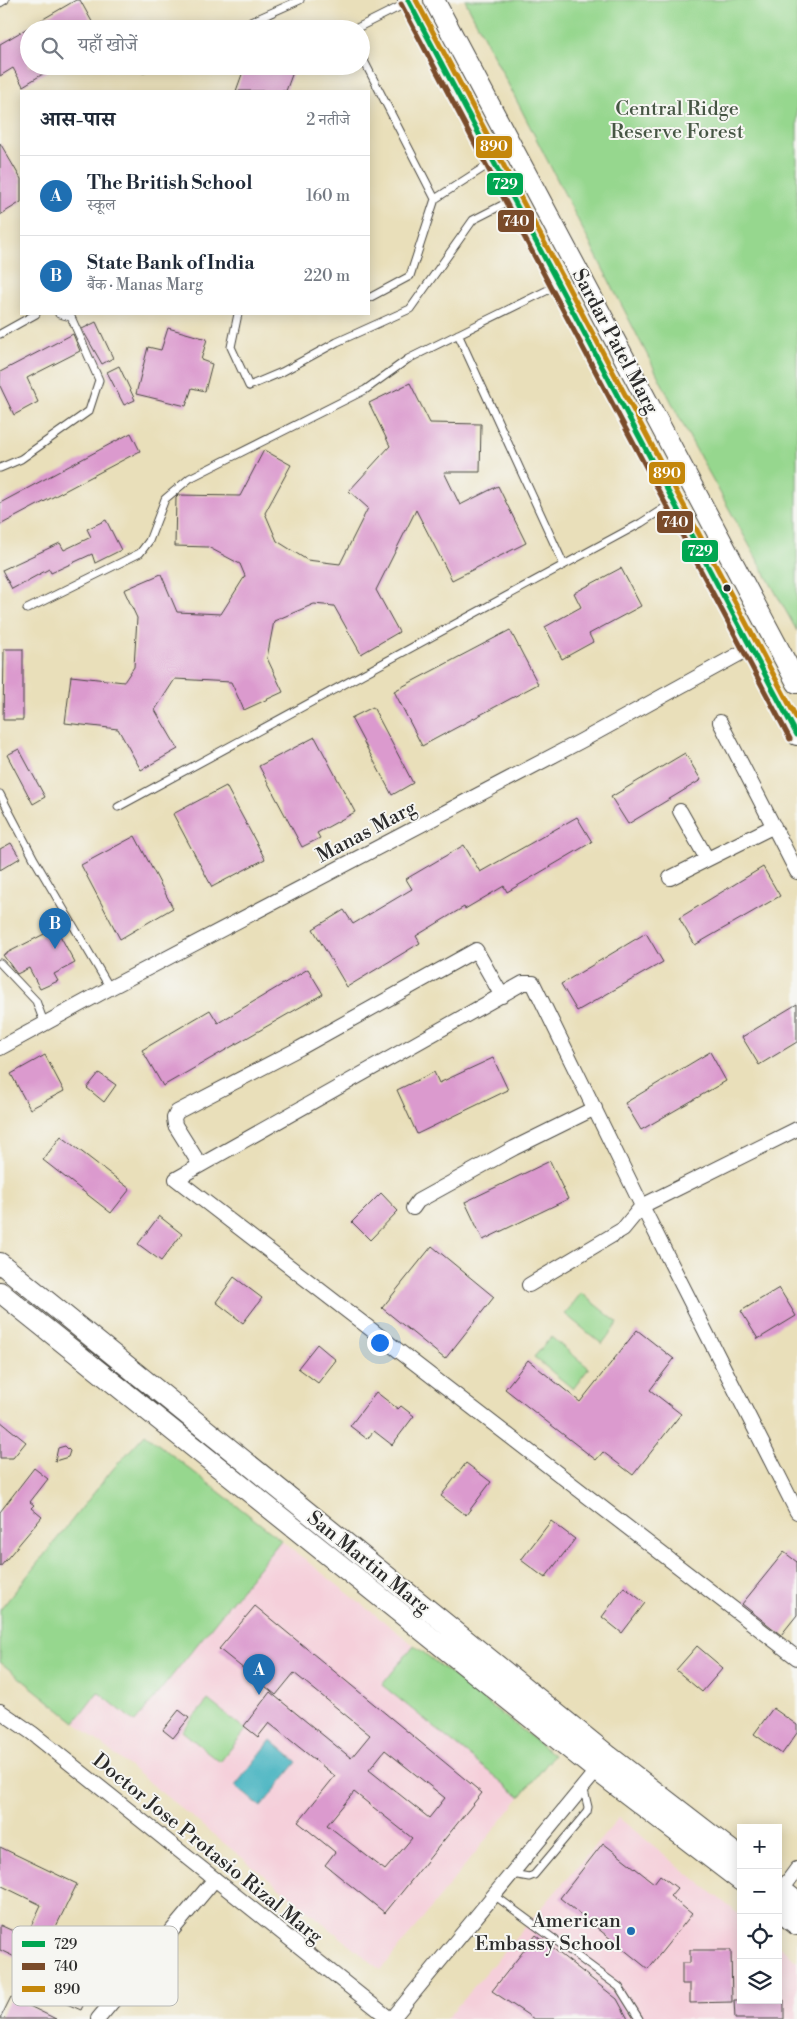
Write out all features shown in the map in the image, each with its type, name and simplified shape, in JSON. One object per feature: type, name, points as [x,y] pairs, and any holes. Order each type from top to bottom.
[{"type":"street","name":"Sardar Patel Marg","points":[[434,0],[797,683]]},
{"type":"street","name":"Sardar Patel Marg","points":[[409,1],[797,734]]},
{"type":"street","name":"Manas Marg","points":[[0,1048],[110,988],[563,750],[750,648]]},
{"type":"street","points":[[720,722],[797,872]]},
{"type":"street","points":[[680,811],[707,859]]},
{"type":"street","points":[[670,878],[774,826]]},
{"type":"street","points":[[200,1165],[175,1125],[174,1118],[177,1112],[300,1048],[476,950],[502,996]]},
{"type":"street","points":[[797,1512],[642,1206],[536,985],[528,982],[523,983],[176,1178],[797,1658]]},
{"type":"street","points":[[414,1208],[418,1201],[514,1148],[594,1108]]},
{"type":"street","points":[[529,1285],[623,1229],[642,1206],[797,1129]]},
{"type":"street","name":"San Martin Marg","points":[[0,1263],[602,1763],[737,1878]]},
{"type":"street","name":"San Martin Marg","points":[[0,1292],[602,1763],[737,1855]]},
{"type":"street","name":"Doctor Jose Protasio Rizal Marg","points":[[0,1711],[32,1733],[391,2019]]},
{"type":"street","points":[[391,2019],[602,1763]]},
{"type":"street","points":[[784,1893],[797,1869]]},
{"type":"street","points":[[176,1926],[215,1879]]},
{"type":"street","points":[[782,1913],[797,1924]]},
{"type":"street","points":[[98,2019],[109,2006]]},
{"type":"lane","points":[[0,2],[4,0]]},
{"type":"lane","points":[[255,20],[300,0]]},
{"type":"lane","points":[[370,21],[409,1]]},
{"type":"lane","points":[[370,73],[435,199]]},
{"type":"lane","points":[[370,297],[410,276],[435,199],[494,161]]},
{"type":"lane","points":[[238,315],[231,346],[249,386],[282,372],[338,342],[410,309],[473,220],[513,200]]},
{"type":"lane","points":[[27,609],[140,553],[149,541],[165,499],[190,478],[365,390],[408,360],[558,285]]},
{"type":"lane","points":[[0,334],[34,315]]},
{"type":"lane","points":[[0,468],[21,459],[88,411],[99,380],[71,316],[65,315]]},
{"type":"lane","points":[[458,334],[564,565]]},
{"type":"lane","points":[[118,807],[641,523],[675,501]]},
{"type":"lane","points":[[0,794],[34,858],[110,988]]},
{"type":"lane","points":[[0,963],[36,1001],[45,1025]]},
{"type":"lane","points":[[510,1874],[529,1877],[534,1874],[587,1812],[588,1807],[583,1786]]},
{"type":"lane","points":[[493,1894],[619,1987],[639,2019]]},
{"type":"shaded area","points":[[145,1434],[554,1755],[381,1970],[0,1662],[0,1610],[113,1469]]},
{"type":"shaded area","name":"American Embassy School","points":[[619,1818],[737,1913],[737,2004],[782,2004],[782,1949],[797,1961],[797,2019],[446,2019]]},
{"type":"green space","name":"Central Ridge Reserve Forest","points":[[465,0],[797,0],[797,631],[693,444]]},
{"type":"green space","points":[[581,1293],[618,1323],[602,1344],[565,1314]]},
{"type":"green space","points":[[551,1337],[589,1368],[573,1389],[534,1357]]},
{"type":"green space","points":[[145,1434],[281,1540],[135,1722],[98,1692],[75,1722],[0,1662],[0,1610],[113,1469]]},
{"type":"green space","points":[[414,1645],[554,1755],[520,1797],[382,1685]]},
{"type":"green space","points":[[208,1700],[246,1730],[220,1762],[182,1731]]},
{"type":"water","points":[[271,1740],[297,1762],[261,1807],[235,1786]]},
{"type":"building","points":[[76,0],[80,0],[91,20],[41,20]]},
{"type":"building","points":[[20,32],[20,75],[41,75],[23,86],[13,68],[0,76],[0,44]]},
{"type":"building","points":[[242,75],[292,75],[286,90],[236,90]]},
{"type":"building","points":[[0,143],[20,177],[20,203],[0,215]]},
{"type":"building","points":[[96,322],[113,358],[102,364],[82,329]]},
{"type":"building","points":[[168,328],[207,339],[201,360],[212,364],[205,391],[192,388],[186,406],[136,394],[148,347],[161,350]]},
{"type":"building","points":[[73,334],[80,351],[27,378],[38,402],[14,415],[0,386],[0,372]]},
{"type":"building","points":[[119,366],[135,400],[124,405],[107,372]]},
{"type":"building","points":[[410,383],[430,423],[481,424],[480,472],[444,472],[460,505],[498,486],[526,543],[452,580],[416,510],[376,590],[399,632],[361,654],[334,606],[314,604],[274,621],[267,658],[283,692],[244,710],[231,682],[175,679],[155,710],[178,749],[141,770],[118,729],[65,723],[71,676],[124,682],[134,667],[137,618],[124,590],[161,574],[177,612],[221,614],[245,576],[240,564],[208,547],[175,546],[176,497],[178,495],[240,496],[264,450],[291,465],[265,513],[277,541],[307,560],[340,564],[368,508],[349,491],[390,446],[369,403]]},
{"type":"building","points":[[131,433],[140,451],[0,525],[0,503]]},
{"type":"building","points":[[106,520],[121,550],[95,563],[92,554],[51,573],[49,569],[12,589],[2,570],[60,543],[64,550],[91,537],[87,529]]},
{"type":"building","points":[[621,568],[641,606],[589,634],[593,642],[562,659],[545,627],[581,607],[574,593]]},
{"type":"building","points":[[510,630],[538,684],[422,746],[394,691]]},
{"type":"building","points":[[4,649],[23,649],[23,720],[3,720]]},
{"type":"building","points":[[373,707],[413,783],[392,795],[351,718]]},
{"type":"building","points":[[315,737],[355,812],[317,833],[320,838],[302,847],[259,766]]},
{"type":"building","points":[[19,749],[45,797],[33,804],[7,755]]},
{"type":"building","points":[[685,753],[701,780],[628,824],[611,797]]},
{"type":"building","points":[[226,786],[265,859],[212,887],[173,814]]},
{"type":"building","points":[[577,817],[592,842],[507,892],[504,886],[465,909],[464,907],[416,936],[420,943],[347,987],[313,929],[344,910],[353,924],[412,889],[406,879],[464,845],[480,872]]},
{"type":"building","points":[[135,836],[173,908],[120,939],[81,865]]},
{"type":"building","points":[[11,843],[20,858],[0,870],[0,849]]},
{"type":"building","points":[[763,867],[780,896],[695,945],[679,918]]},
{"type":"building","points":[[56,928],[75,963],[54,974],[58,981],[40,989],[29,968],[17,974],[3,955]]},
{"type":"building","points":[[646,933],[663,962],[577,1011],[561,984]]},
{"type":"building","points":[[308,969],[323,994],[163,1086],[142,1050],[210,1010],[218,1023]]},
{"type":"building","points":[[797,1004],[797,1042],[759,1065],[742,1037]]},
{"type":"building","points":[[710,1052],[726,1081],[641,1130],[625,1103]]},
{"type":"building","points":[[45,1055],[64,1091],[30,1109],[11,1074]]},
{"type":"building","points":[[493,1058],[508,1090],[417,1134],[397,1090],[434,1072],[439,1083]]},
{"type":"building","points":[[99,1073],[116,1085],[104,1102],[87,1088]]},
{"type":"building","points":[[61,1136],[130,1189],[111,1213],[43,1160]]},
{"type":"building","points":[[550,1161],[568,1199],[483,1240],[465,1202]]},
{"type":"building","points":[[381,1193],[398,1211],[370,1240],[352,1222]]},
{"type":"building","points":[[159,1216],[182,1234],[161,1261],[138,1244]]},
{"type":"building","points":[[432,1246],[494,1297],[445,1359],[382,1308]]},
{"type":"building","points":[[234,1277],[262,1298],[243,1323],[216,1302]]},
{"type":"building","points":[[779,1288],[796,1316],[758,1339],[741,1311]]},
{"type":"building","points":[[637,1330],[674,1359],[650,1390],[681,1414],[633,1475],[603,1452],[596,1460],[505,1389],[528,1360],[580,1402]]},
{"type":"building","points":[[317,1344],[336,1360],[318,1383],[298,1368]]},
{"type":"building","points":[[376,1392],[398,1409],[401,1406],[414,1416],[392,1445],[374,1431],[367,1439],[350,1426]]},
{"type":"building","points":[[0,1421],[26,1442],[13,1458],[0,1458]]},
{"type":"building","points":[[65,1446],[70,1451],[68,1457],[55,1461],[58,1448]]},
{"type":"building","points":[[466,1463],[491,1482],[466,1515],[441,1496]]},
{"type":"building","points":[[34,1468],[48,1479],[30,1502],[34,1505],[31,1508],[42,1517],[0,1567],[0,1512]]},
{"type":"building","points":[[551,1521],[575,1539],[545,1578],[521,1560]]},
{"type":"building","points":[[784,1552],[797,1562],[797,1615],[781,1635],[742,1604]]},
{"type":"building","points":[[624,1587],[645,1603],[622,1633],[602,1617]]},
{"type":"building","points":[[255,1606],[482,1793],[385,1913],[325,1865],[335,1852],[298,1822],[335,1776],[269,1723],[258,1737],[244,1726],[270,1692],[351,1758],[370,1735],[294,1673],[276,1695],[219,1649]],"holes":[[[385,1750],[445,1798],[429,1818],[369,1770]],[[354,1792],[412,1838],[385,1870],[327,1825]]]},
{"type":"building","points":[[697,1646],[723,1668],[702,1692],[676,1670]]},
{"type":"building","points":[[773,1708],[797,1725],[797,1733],[782,1754],[754,1734]]},
{"type":"building","points":[[179,1710],[189,1718],[173,1738],[163,1730]]},
{"type":"building","points":[[603,1843],[654,1883],[660,1875],[677,1888],[670,1896],[692,1914],[648,1969],[560,1898]]},
{"type":"building","points":[[0,1847],[77,1884],[56,1926],[31,1926],[41,1905],[0,1885]]},
{"type":"building","points":[[0,1925],[12,1931],[12,1956],[0,1950]]},
{"type":"building","points":[[536,1935],[617,1999],[628,2019],[534,2019],[492,1991]]},
{"type":"building","points":[[690,1950],[731,1950],[732,2002],[690,2003],[690,1984],[682,1984],[682,1963],[690,1963]]},
{"type":"building","points":[[11,1997],[12,2006],[29,2006],[56,2019],[0,2019]]},
{"type":"building","points":[[734,2000],[737,2000],[737,2004],[782,2004],[782,2000],[784,2000],[784,2019],[735,2019]]},
{"type":"building","points":[[72,2006],[83,2006],[81,2010]]},
{"type":"transit line","name":"729","points":[[408,0],[797,735]]},
{"type":"transit line","name":"890","points":[[416,0],[797,719]]},
{"type":"transit line","name":"740","points":[[401,4],[790,739]]},
{"type":"place","name":"State Bank of India","points":[[55,949]]},
{"type":"place","name":"The British School","points":[[259,1695]]},
{"type":"place","name":"American Embassy School","points":[[631,1931]]}]
